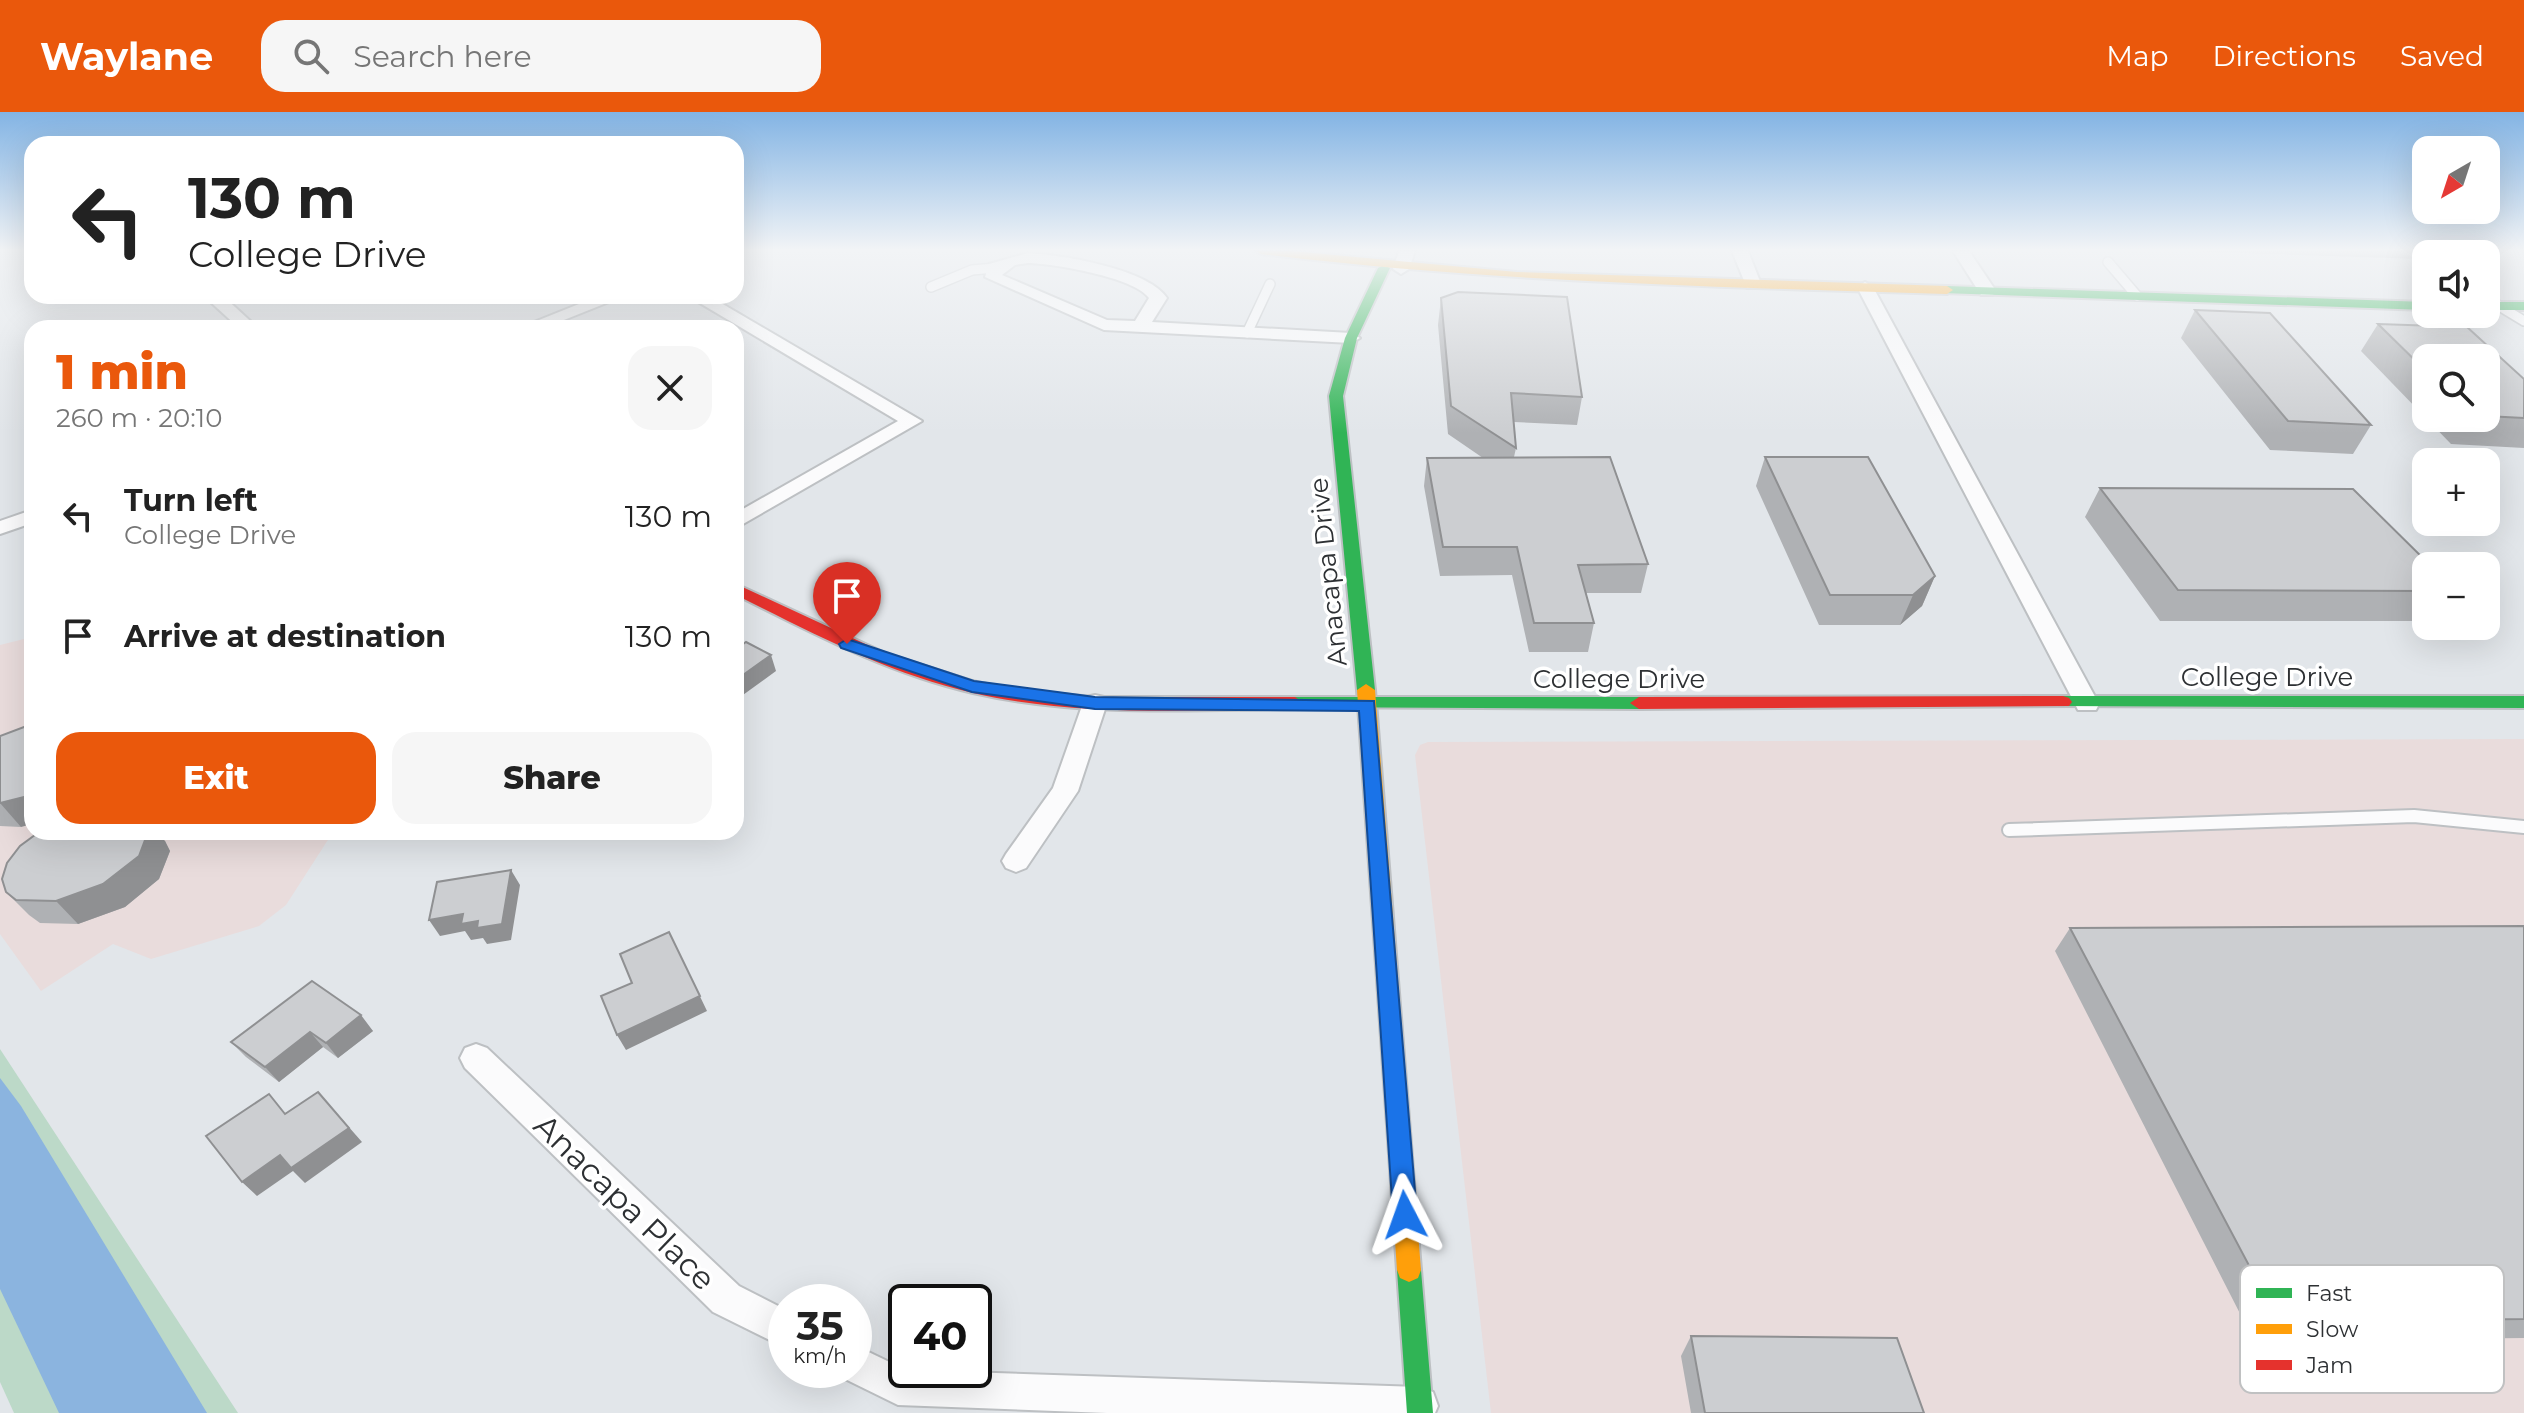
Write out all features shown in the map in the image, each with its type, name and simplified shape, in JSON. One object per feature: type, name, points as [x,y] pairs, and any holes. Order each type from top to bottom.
[{"type":"street","points":[[1073,312],[1104,325],[1351,338]]},
{"type":"street","points":[[1140,327],[1149,312]]},
{"type":"street","name":"Anacapa Drive","points":[[1367,312],[1351,338],[1336,396],[1368,705],[1420,1410]]},
{"type":"street","points":[[1878,312],[2087,704]]},
{"type":"street","points":[[744,323],[912,421],[744,517]]},
{"type":"street","name":"College Drive","points":[[744,593],[847,644],[972,687],[1095,703],[2524,702]]},
{"type":"street","points":[[1016,861],[1065,791],[1095,703]]},
{"type":"street","name":"Anacapa Place","points":[[476,1058],[726,1299],[768,1321]]},
{"type":"street","points":[[872,1373],[898,1386],[1420,1410]]},
{"type":"lane","points":[[1247,333],[1257,312]]},
{"type":"lane","points":[[2506,312],[2524,321]]},
{"type":"lane","points":[[2009,830],[2414,816],[2524,827]]},
{"type":"shaded area","points":[[24,639],[24,840],[328,840],[286,905],[259,926],[151,959],[113,944],[41,991],[0,934],[0,645]]},
{"type":"shaded area","points":[[2524,739],[2524,1413],[1491,1413],[1415,755],[1420,745],[1428,742]]},
{"type":"green space","points":[[0,1049],[238,1413],[14,1413],[0,1382]]},
{"type":"water","points":[[0,1078],[21,1106],[207,1413],[59,1413],[0,1289]]},
{"type":"building","points":[[1442,312],[1569,312],[1582,397],[1511,393],[1516,448],[1451,406]]},
{"type":"building","points":[[2196,312],[2270,313],[2371,425],[2288,421]]},
{"type":"building","points":[[2378,324],[2412,325],[2412,328],[2468,328],[2486,344],[2412,344],[2412,357]]},
{"type":"building","points":[[2500,357],[2524,379],[2524,418],[2500,417]]},
{"type":"building","points":[[1610,457],[1648,564],[1578,565],[1594,623],[1534,623],[1517,547],[1443,547],[1427,458]]},
{"type":"building","points":[[1765,457],[1868,457],[1935,576],[1913,595],[1830,595]]},
{"type":"building","points":[[2100,488],[2353,489],[2417,552],[2412,552],[2412,591],[2178,590]]},
{"type":"building","points":[[744,643],[771,655],[744,674]]},
{"type":"building","points":[[24,727],[24,797],[0,803],[0,736]]},
{"type":"building","points":[[28,840],[145,840],[139,856],[103,884],[56,901],[16,900],[6,892],[2,879],[7,863]]},
{"type":"building","points":[[511,870],[502,924],[477,928],[478,921],[461,924],[463,914],[429,920],[437,882]]},
{"type":"building","points":[[2524,926],[2524,1319],[2504,1319],[2504,1265],[2249,1265],[2070,928]]},
{"type":"building","points":[[669,932],[700,996],[617,1035],[601,996],[632,983],[620,954]]},
{"type":"building","points":[[312,981],[361,1015],[326,1043],[310,1032],[265,1067],[231,1042]]},
{"type":"building","points":[[318,1092],[349,1128],[291,1168],[280,1155],[242,1182],[206,1136],[269,1094],[285,1114]]},
{"type":"building","points":[[1691,1336],[1897,1338],[1924,1413],[1705,1413]]},
{"type":"traffic: fast","points":[[1363,312],[1351,338],[1336,396],[1366,690]]},
{"type":"traffic: fast","points":[[2063,702],[2524,702]]},
{"type":"traffic: fast","points":[[1295,703],[1639,703]]},
{"type":"traffic: fast","points":[[1409,1270],[1420,1413]]},
{"type":"traffic: slow","points":[[1366,690],[1409,1270]]},
{"type":"traffic: jam","points":[[744,593],[911,669],[1012,695],[1092,703],[1295,703]]},
{"type":"traffic: jam","points":[[1639,703],[2063,702]]},
{"type":"route","points":[[847,644],[972,687],[1095,703],[1368,705],[1405,1215]]}]
